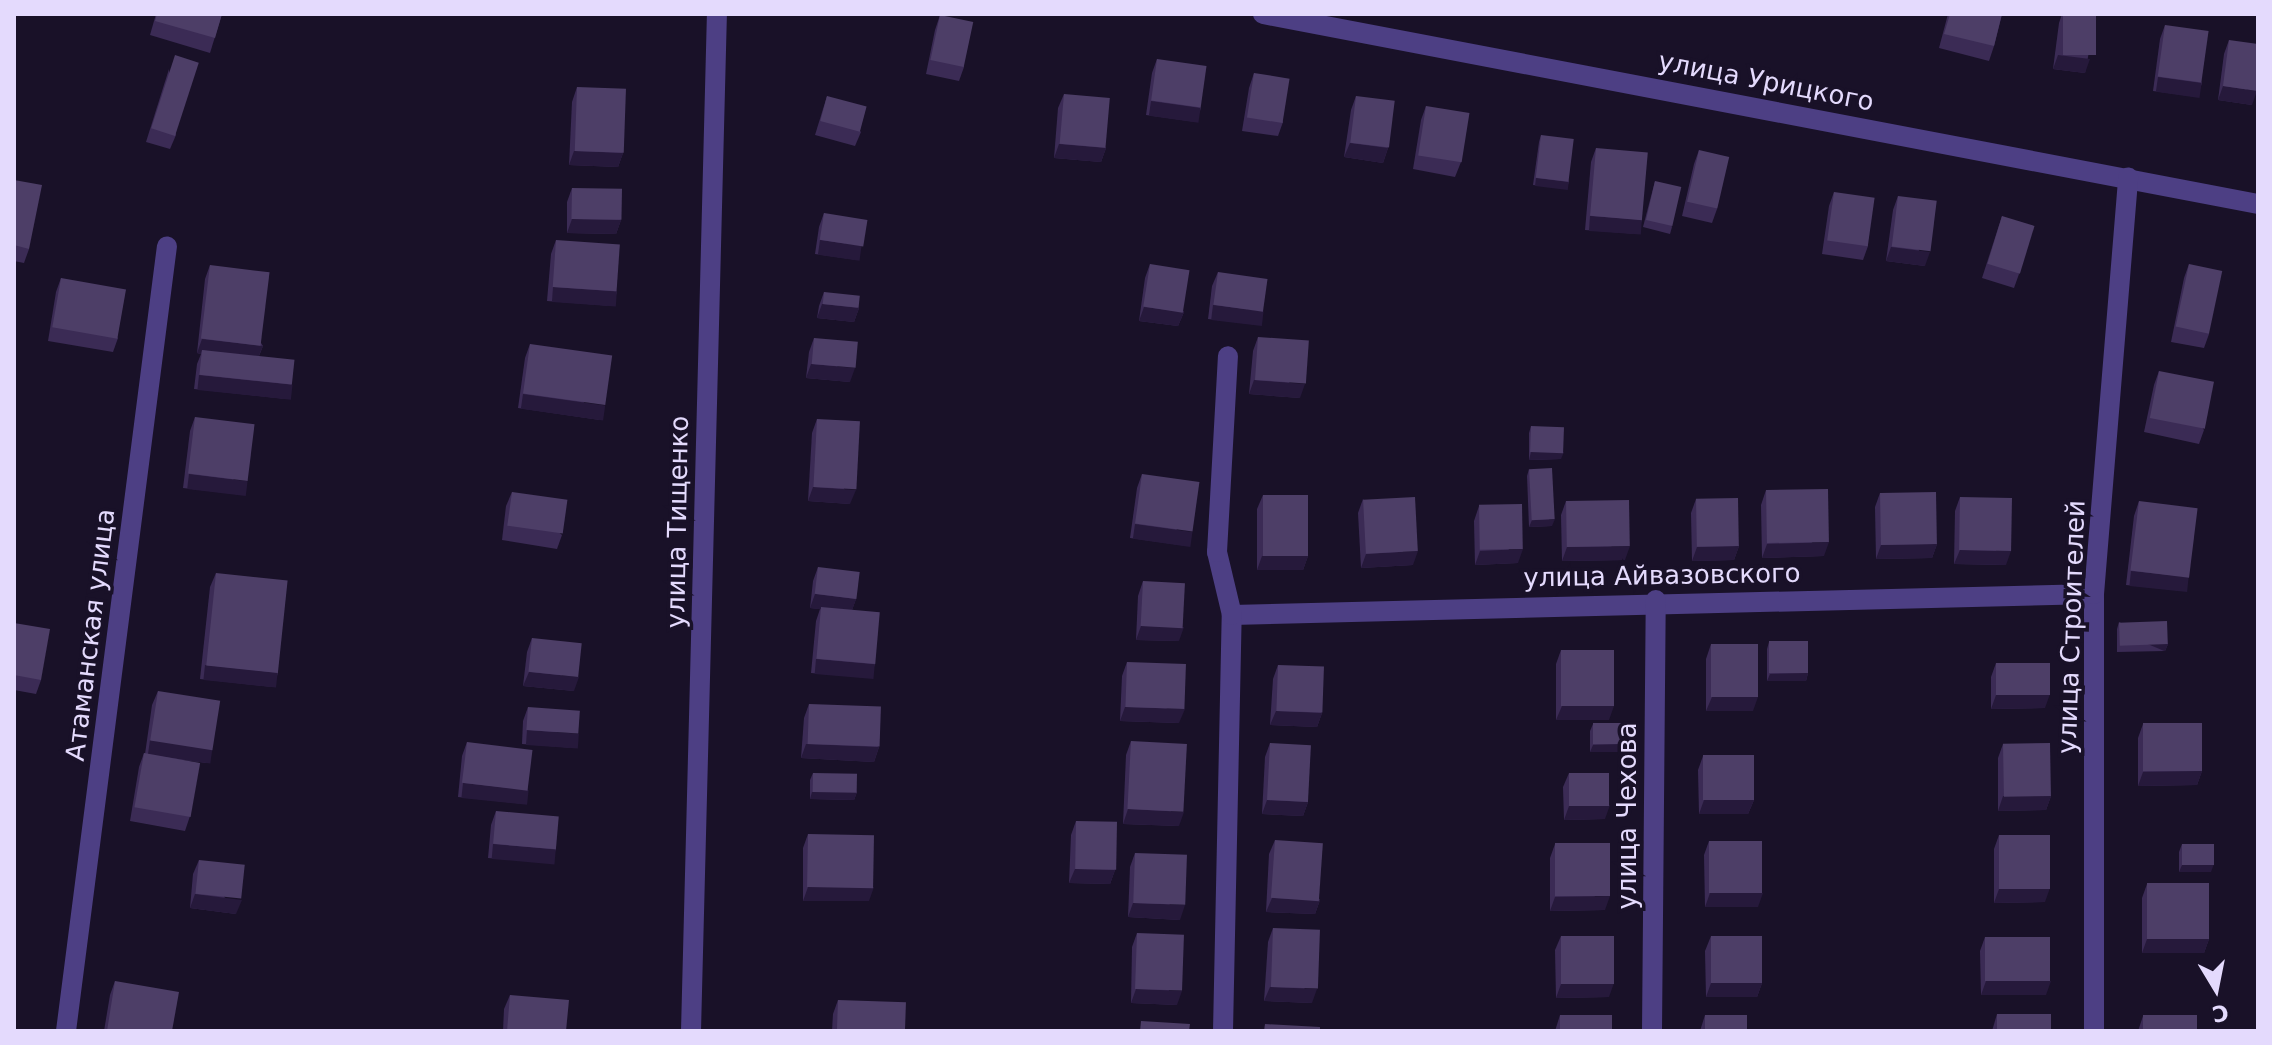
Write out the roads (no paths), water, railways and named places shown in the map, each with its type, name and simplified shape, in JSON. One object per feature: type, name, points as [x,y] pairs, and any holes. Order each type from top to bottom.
[{"type":"street","name":"улица Тищенко","points":[[691,1031],[717,14]]},
{"type":"street","name":"улица Урицкого","points":[[1263,14],[2258,204]]},
{"type":"street","name":"улица Строителей","points":[[2094,1031],[2094,594],[2128,177]]},
{"type":"street","name":"Атаманская улица","points":[[66,1031],[167,246]]},
{"type":"street","points":[[1223,1031],[1232,615],[1217,552],[1228,356]]},
{"type":"street","name":"улица Айвазовского","points":[[1232,615],[1656,600],[2094,594]]},
{"type":"street","name":"улица Чехова","points":[[1652,1031],[1656,600]]}]
